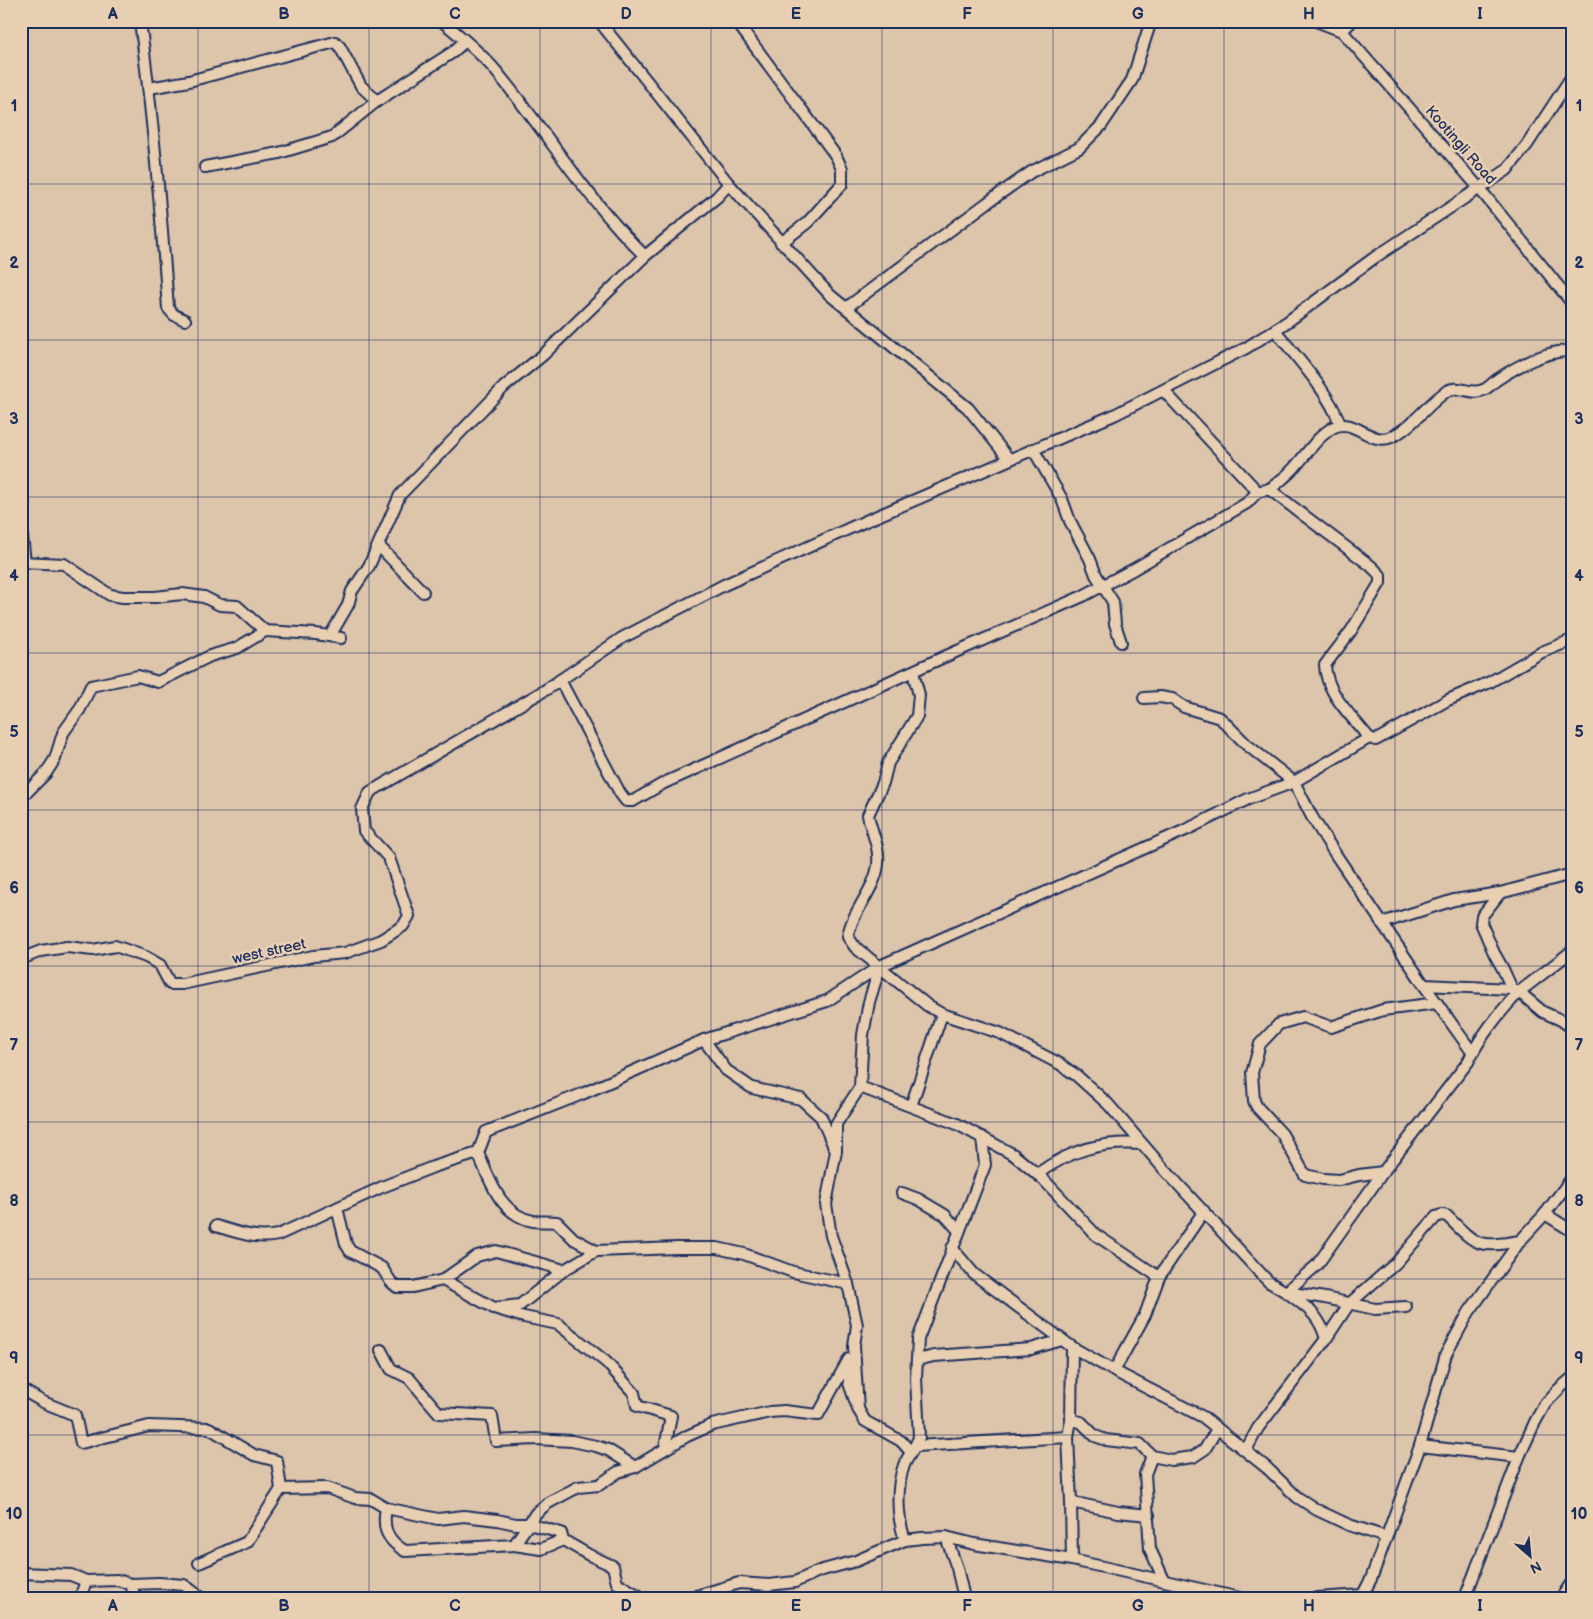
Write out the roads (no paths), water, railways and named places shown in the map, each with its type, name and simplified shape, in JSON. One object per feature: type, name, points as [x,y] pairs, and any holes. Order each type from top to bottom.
[{"type":"street","points":[[140,21],[162,215],[168,308],[174,315],[185,320]]},
{"type":"street","points":[[442,21],[465,40],[494,69],[594,200],[645,256]]},
{"type":"street","points":[[736,21],[836,156],[842,168],[842,184],[808,222],[781,243]]},
{"type":"street","points":[[846,308],[1031,172],[1080,148],[1101,126],[1132,80],[1151,21]]},
{"type":"street","name":"Kootingli Road","points":[[1316,21],[1342,32],[1479,188],[1572,303]]},
{"type":"street","points":[[1334,21],[1342,32],[1352,21]]},
{"type":"street","points":[[601,22],[729,184],[830,296],[968,408],[1009,459]]},
{"type":"street","points":[[205,167],[279,153],[332,137],[377,101],[453,52],[465,40]]},
{"type":"street","points":[[149,88],[189,81],[334,42],[340,46],[361,86],[377,101]]},
{"type":"street","points":[[1572,76],[1527,145],[1507,170],[1374,258],[1275,330],[1246,348],[1164,392],[1114,415],[868,520],[724,586],[622,638],[560,680],[620,794],[626,801],[633,801],[664,783],[1103,586],[1247,503],[1258,492],[1269,490],[1288,474],[1331,428],[1340,424],[1350,426],[1374,437],[1383,439],[1391,437],[1401,431],[1439,396],[1450,389],[1462,388],[1475,393],[1485,390],[1516,367],[1540,357],[1565,351],[1572,352]]},
{"type":"street","points":[[330,636],[348,605],[352,590],[369,566],[379,546],[400,495],[504,387],[543,355],[645,256],[729,184]]},
{"type":"street","points":[[1275,330],[1308,371],[1336,413],[1340,424]]},
{"type":"street","points":[[1164,392],[1258,492]]},
{"type":"street","points":[[1032,449],[1062,499],[1070,521],[1090,559],[1096,575],[1113,602],[1115,624],[1121,642]]},
{"type":"street","points":[[1269,490],[1371,566],[1380,575],[1380,583],[1351,632],[1325,665],[1327,678],[1333,693],[1369,738],[1376,740],[1448,700],[1490,682],[1542,652],[1572,640]]},
{"type":"street","points":[[21,528],[23,562],[64,564],[110,595],[155,597],[182,594],[204,598],[220,605],[237,606],[265,631]]},
{"type":"street","points":[[379,546],[410,576],[423,592]]},
{"type":"street","points":[[21,798],[46,773],[55,759],[62,733],[80,709],[91,686],[138,676],[158,682],[210,656],[237,648],[265,631],[341,638]]},
{"type":"street","points":[[913,672],[919,695],[917,716],[888,763],[883,783],[868,814],[878,851],[878,866],[868,892],[849,927],[848,937],[856,947],[928,1006],[942,1014],[1000,1033],[1066,1068],[1091,1087],[1164,1170],[1269,1282],[1286,1292],[1309,1310],[1322,1324],[1326,1339]]},
{"type":"street","name":"west street","points":[[21,959],[41,951],[67,947],[93,950],[115,946],[160,965],[170,984],[182,984],[313,956],[345,953],[381,940],[403,926],[409,916],[389,858],[364,831],[362,808],[370,792],[560,680]]},
{"type":"street","points":[[1144,698],[1160,697],[1172,699],[1184,707],[1220,718],[1247,745],[1294,782],[1312,817],[1336,855],[1424,986],[1472,1052]]},
{"type":"street","points":[[596,1251],[574,1240],[556,1222],[532,1221],[511,1212],[496,1193],[478,1153],[486,1132],[582,1094],[704,1040],[828,1001],[880,966],[1190,828],[1248,799],[1294,782],[1369,738]]},
{"type":"street","points":[[1382,923],[1454,900],[1500,893],[1572,874]]},
{"type":"street","points":[[1500,893],[1482,916],[1481,923],[1494,953],[1515,990],[1543,1012],[1561,1020],[1572,1028]]},
{"type":"street","points":[[1286,1292],[1317,1265],[1383,1172],[1468,1062],[1472,1052],[1515,990],[1572,951]]},
{"type":"street","points":[[858,1409],[854,1346],[857,1325],[848,1284],[831,1236],[826,1204],[836,1152],[836,1124],[860,1087],[863,1035],[869,1002],[880,966]]},
{"type":"street","points":[[1424,986],[1515,990]]},
{"type":"street","points":[[1383,1172],[1338,1180],[1305,1175],[1282,1134],[1257,1107],[1254,1101],[1252,1073],[1260,1044],[1279,1024],[1303,1017],[1331,1028],[1383,1010],[1437,1003]]},
{"type":"street","points":[[911,1106],[942,1014]]},
{"type":"street","points":[[704,1040],[726,1070],[752,1088],[802,1099],[821,1117],[836,1152]]},
{"type":"street","points":[[860,1087],[957,1124],[1014,1156],[1037,1174],[1096,1235],[1159,1277]]},
{"type":"street","points":[[905,1540],[900,1525],[900,1491],[902,1472],[919,1437],[916,1378],[918,1339],[985,1166],[982,1137]]},
{"type":"street","points":[[1037,1174],[1055,1161],[1085,1148],[1120,1142],[1142,1144]]},
{"type":"street","points":[[216,1226],[248,1236],[273,1236],[399,1180],[478,1153]]},
{"type":"street","points":[[1362,1596],[1371,1579],[1420,1446],[1446,1354],[1469,1312],[1520,1241],[1545,1214],[1572,1178]]},
{"type":"street","points":[[902,1193],[918,1199],[945,1215],[959,1231]]},
{"type":"street","points":[[337,1208],[346,1244],[350,1251],[382,1268],[394,1285],[402,1288],[443,1280],[477,1256],[496,1251],[564,1270]]},
{"type":"street","points":[[1114,1371],[1144,1315],[1159,1277],[1204,1211]]},
{"type":"street","points":[[1246,1450],[1258,1428],[1326,1339],[1349,1304],[1396,1263],[1436,1217],[1442,1214],[1446,1216],[1469,1239],[1480,1244],[1493,1245],[1520,1241]]},
{"type":"street","points":[[1545,1214],[1572,1231]]},
{"type":"street","points":[[494,1308],[520,1305],[564,1270],[596,1251],[718,1248],[744,1254],[792,1272],[848,1284]]},
{"type":"street","points":[[952,1248],[974,1274],[1062,1340],[1114,1371],[1203,1417],[1246,1450],[1297,1497],[1318,1510],[1350,1525],[1386,1537]]},
{"type":"street","points":[[443,1280],[494,1308],[558,1324],[606,1362],[634,1393],[637,1406],[672,1416],[665,1448]]},
{"type":"street","points":[[1286,1292],[1375,1309],[1406,1307]]},
{"type":"street","points":[[917,1360],[934,1356],[1031,1349],[1062,1340]]},
{"type":"street","points":[[1072,1347],[1071,1420],[1068,1437],[1072,1560]]},
{"type":"street","points":[[381,1350],[391,1369],[409,1378],[439,1413],[492,1416],[496,1441],[535,1439],[596,1446],[608,1450],[635,1467]]},
{"type":"street","points":[[514,1545],[536,1513],[548,1503],[578,1487],[599,1485],[618,1472],[635,1467],[687,1436],[712,1425],[770,1412],[784,1411],[818,1415],[849,1359],[850,1383],[864,1421],[913,1449],[1068,1437]]},
{"type":"street","points":[[1465,1598],[1519,1457],[1535,1422],[1546,1404],[1572,1378]]},
{"type":"street","points":[[21,1389],[43,1402],[75,1415],[81,1443],[149,1426],[210,1428],[254,1455],[277,1461],[281,1489],[247,1542],[199,1563]]},
{"type":"street","points":[[1071,1420],[1080,1422],[1095,1436],[1106,1440],[1140,1444],[1152,1456],[1171,1460],[1192,1457],[1205,1449],[1217,1429]]},
{"type":"street","points":[[1420,1446],[1519,1457]]},
{"type":"street","points":[[1152,1456],[1145,1474],[1150,1549],[1164,1580]]},
{"type":"street","points":[[281,1489],[327,1488],[355,1498],[371,1499],[386,1508],[438,1520],[464,1516],[516,1524],[529,1524],[561,1533],[563,1540],[569,1544],[613,1566],[617,1584],[643,1598]]},
{"type":"street","points":[[1071,1502],[1132,1514],[1149,1515]]},
{"type":"street","points":[[386,1508],[383,1524],[394,1544],[405,1551],[514,1545],[541,1548],[563,1540]]},
{"type":"street","points":[[946,1537],[957,1568],[964,1598]]},
{"type":"street","points":[[665,1598],[694,1596],[739,1583],[768,1585],[795,1582],[819,1571],[856,1561],[905,1540],[946,1537],[974,1544],[1072,1560],[1240,1598]]},
{"type":"street","points":[[21,1573],[71,1575],[86,1582],[117,1580],[131,1584],[159,1583],[184,1585],[202,1598]]},
{"type":"street","points":[[80,1598],[86,1582]]},
{"type":"street","points":[[1562,1598],[1572,1582]]},
{"type":"street","points":[[131,1584],[135,1598]]},
{"type":"street","points":[[1317,1598],[1362,1596],[1376,1598]]}]
